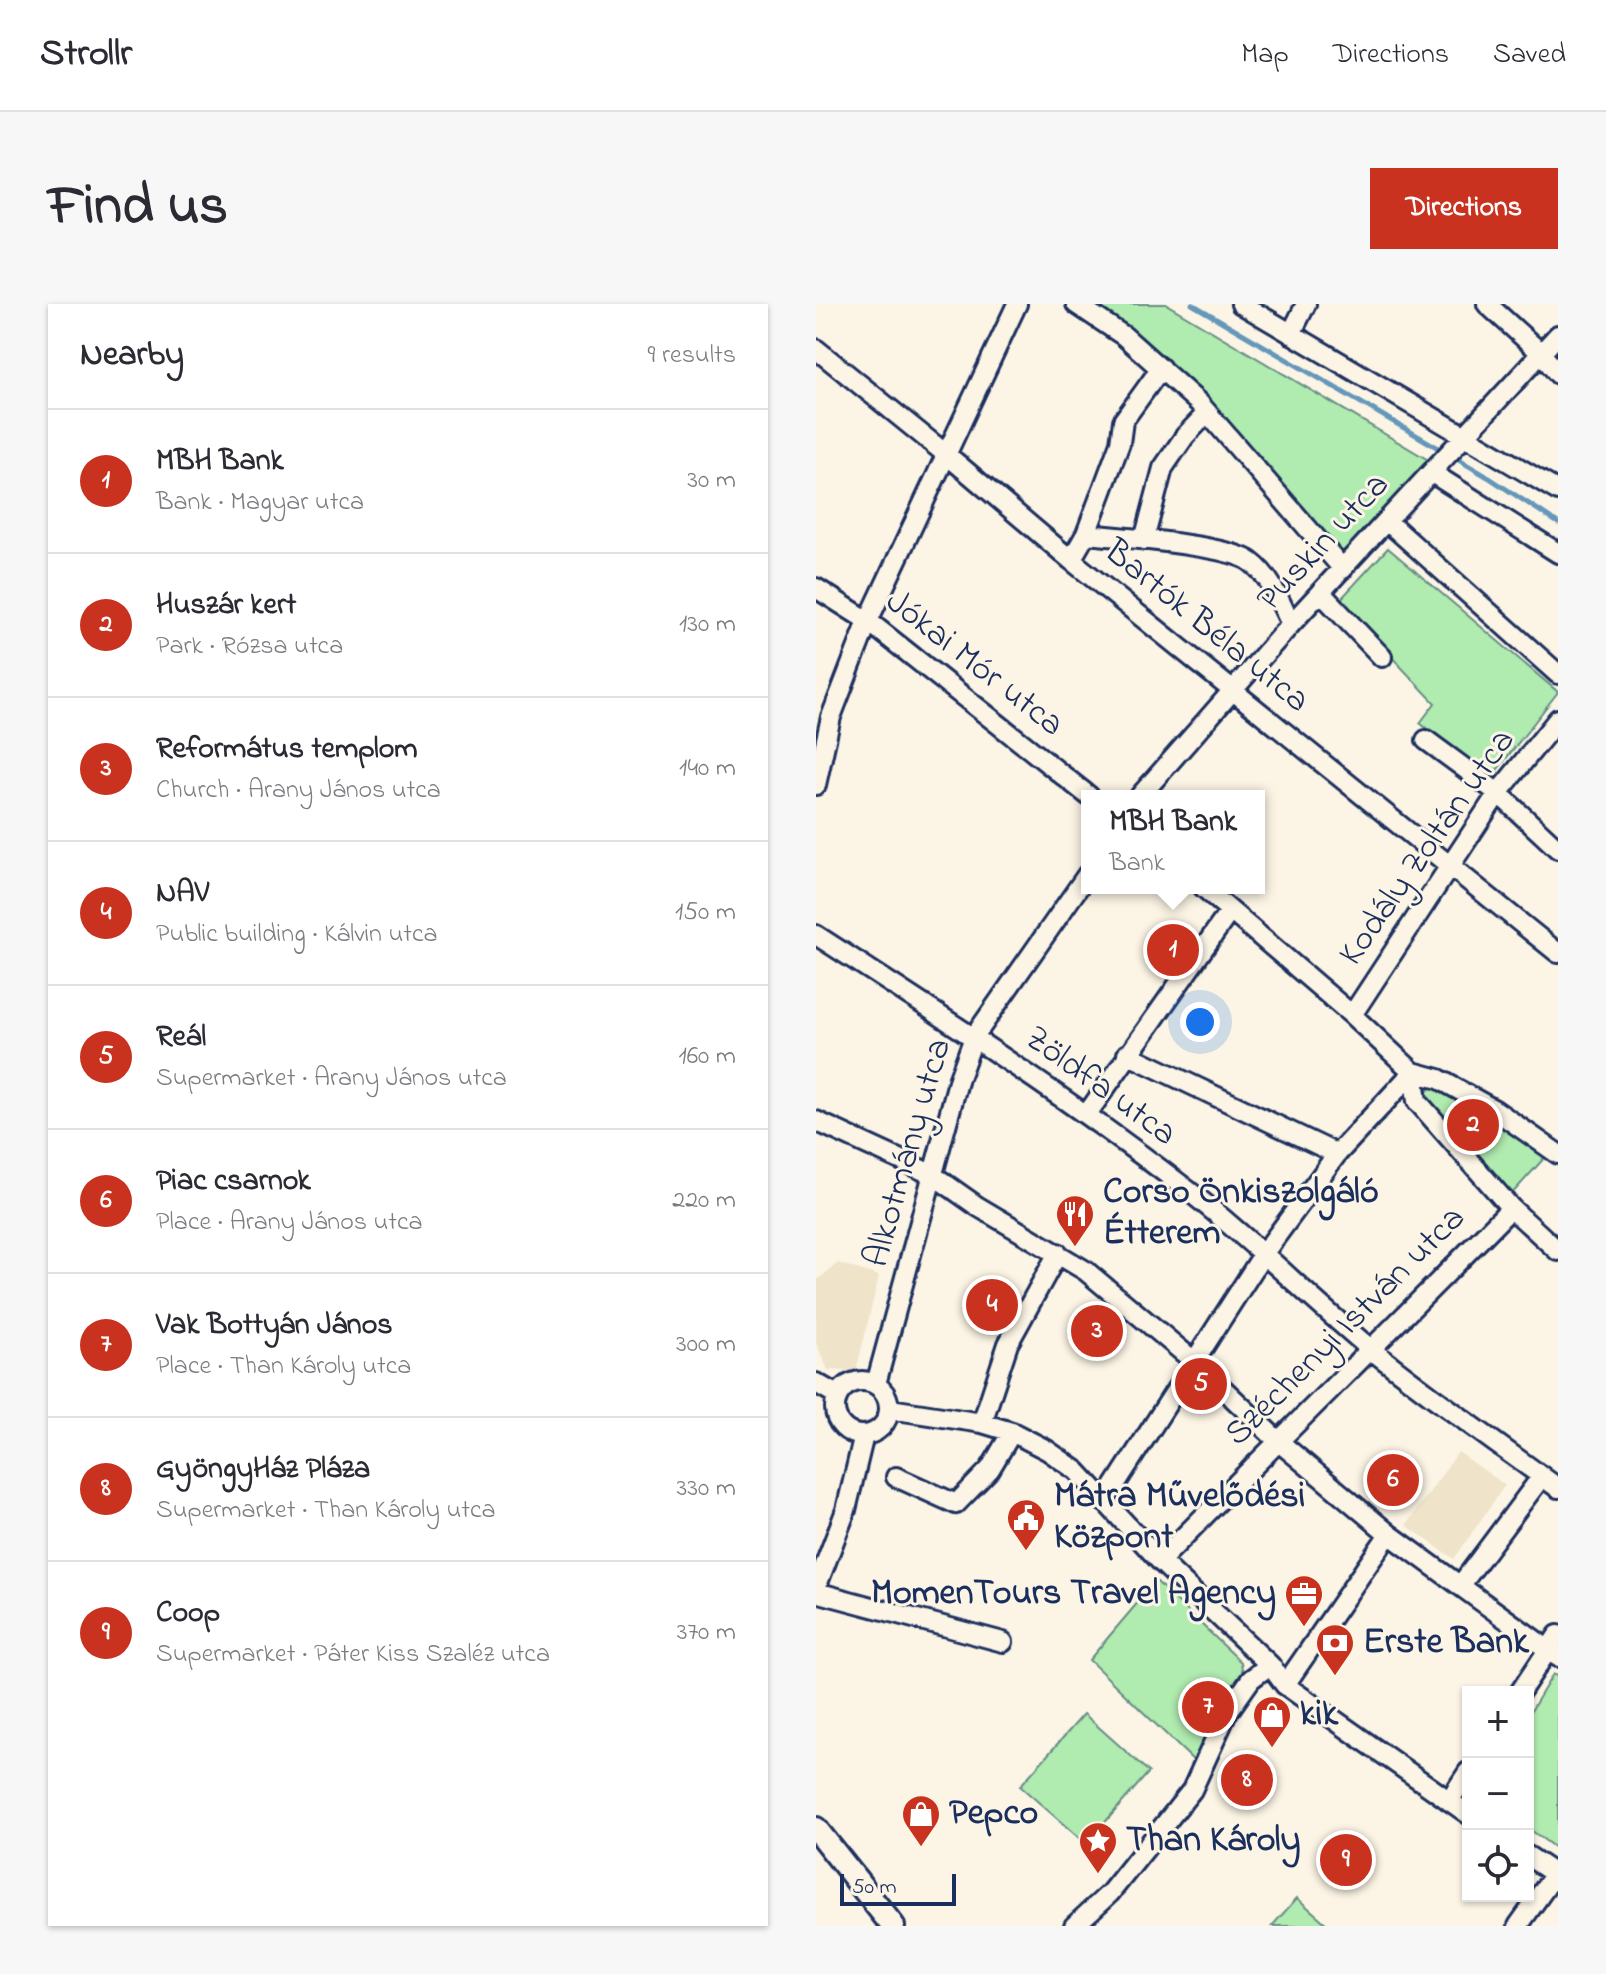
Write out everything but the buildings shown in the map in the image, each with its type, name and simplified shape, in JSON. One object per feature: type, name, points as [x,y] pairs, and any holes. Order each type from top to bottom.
[{"type":"main road","points":[[816,1829],[893,1926]]},
{"type":"street","points":[[816,783],[831,717],[868,621],[1017,304]]},
{"type":"street","points":[[1076,304],[1124,336],[1207,413],[1343,569]]},
{"type":"street","points":[[1241,304],[1464,439],[1558,491]]},
{"type":"street","points":[[1291,334],[1306,304]]},
{"type":"street","points":[[1487,304],[1541,353],[1558,374]]},
{"type":"street","name":"Puskin utca","points":[[1145,790],[1291,624],[1558,335]]},
{"type":"street","name":"Bartók Béla utca","points":[[822,354],[1071,560],[1558,953]]},
{"type":"street","points":[[1071,560],[1086,534],[1120,443],[1123,421],[1161,368]]},
{"type":"street","points":[[1144,540],[1163,468],[1185,436],[1207,413]]},
{"type":"street","points":[[1434,471],[1558,553]]},
{"type":"street","points":[[1388,522],[1558,674]]},
{"type":"street","points":[[1086,534],[1224,551],[1248,558],[1265,574],[1291,624]]},
{"type":"street","name":"Jókai Mór utca","points":[[816,588],[868,621],[1081,790]]},
{"type":"street","points":[[1321,593],[1382,657]]},
{"type":"street","name":"Kodály Zoltán utca","points":[[1352,1015],[1498,793],[1558,719]]},
{"type":"street","points":[[1426,740],[1498,793],[1558,849]]},
{"type":"street","name":"Alkotmány utca","points":[[876,1384],[959,1078],[974,1037],[1081,884]]},
{"type":"street","points":[[1211,894],[1352,1015],[1413,1072],[1439,1079],[1495,1110],[1558,1154]]},
{"type":"street","points":[[1087,1114],[1230,911]]},
{"type":"street","name":"Zöldfa utca","points":[[816,935],[1087,1114],[1183,1186],[1264,1253],[1372,1350],[1558,1488]]},
{"type":"street","points":[[1127,1054],[1337,1154]]},
{"type":"street","points":[[1104,1502],[1264,1253],[1337,1154],[1413,1072]]},
{"type":"street","points":[[1413,1072],[1417,1101],[1511,1208],[1558,1251]]},
{"type":"street","points":[[816,1121],[933,1175],[977,1206],[1058,1253],[1129,1306],[1196,1363],[1278,1441],[1389,1534],[1460,1586],[1555,1647],[1525,1686]]},
{"type":"street","name":"Széchenyi István utca","points":[[1160,1561],[1511,1208]]},
{"type":"street","points":[[982,1423],[1008,1344],[1058,1253]]},
{"type":"street","points":[[862,1380],[876,1384],[887,1394],[890,1409],[886,1422],[877,1431],[864,1435],[850,1433],[840,1424],[834,1410],[837,1395],[848,1384],[862,1380]]},
{"type":"street","points":[[816,1383],[837,1395]]},
{"type":"street","points":[[890,1409],[982,1423],[1012,1432],[1047,1450],[1077,1471],[1160,1561],[1270,1665],[1285,1685],[1462,1810]]},
{"type":"street","points":[[896,1477],[956,1504],[990,1469],[1012,1432]]},
{"type":"street","points":[[864,1435],[846,1510],[816,1590],[888,1613],[1003,1642]]},
{"type":"street","points":[[1460,1586],[1542,1476]]},
{"type":"street","points":[[1285,1685],[1389,1534]]},
{"type":"street","points":[[1074,1926],[1110,1893],[1192,1790],[1216,1734],[1240,1693],[1251,1679],[1270,1665]]},
{"type":"street","points":[[1449,1801],[1462,1781]]},
{"type":"street","points":[[1518,1926],[1557,1875],[1534,1860]]},
{"type":"shaded area","points":[[838,1263],[879,1276],[856,1371],[828,1370],[816,1343],[816,1281]]},
{"type":"shaded area","points":[[1458,1452],[1505,1485],[1454,1559],[1406,1525]]},
{"type":"green space","points":[[1076,304],[1166,304],[1435,464],[1343,561],[1252,456]]},
{"type":"green space","points":[[1388,548],[1558,692],[1490,779],[1420,723],[1435,703],[1339,601]]},
{"type":"green space","points":[[1433,1086],[1547,1155],[1510,1196],[1423,1095]]},
{"type":"green space","points":[[1156,1581],[1241,1662],[1243,1676],[1196,1763],[1089,1660]]},
{"type":"green space","points":[[1553,1674],[1558,1677],[1558,1850],[1534,1832],[1534,1706]]},
{"type":"green space","points":[[1084,1714],[1149,1772],[1086,1844],[1020,1786]]},
{"type":"green space","points":[[1297,1898],[1329,1926],[1272,1926]]},
{"type":"waterway","points":[[1192,304],[1488,477],[1558,523]]},
{"type":"place","name":"MBH Bank","points":[[1173,950]]},
{"type":"place","name":"Huszár kert","points":[[1473,1125]]},
{"type":"place","name":"Corso Önkiszolgáló Étterem","points":[[1075,1248]]},
{"type":"place","name":"NAV","points":[[992,1305]]},
{"type":"place","name":"Református templom","points":[[1097,1331]]},
{"type":"place","name":"Reál","points":[[1201,1384]]},
{"type":"place","name":"Piac csarnok","points":[[1393,1480]]},
{"type":"place","name":"Mátra Művelődési Központ","points":[[1026,1552]]},
{"type":"place","name":"MomenTours Travel Agency","points":[[1304,1628]]},
{"type":"place","name":"Erste Bank","points":[[1335,1677]]},
{"type":"place","name":"Vak Bottyán János","points":[[1208,1707]]},
{"type":"place","name":"kik","points":[[1272,1749]]},
{"type":"place","name":"GyöngyHáz Pláza","points":[[1247,1780]]},
{"type":"place","name":"Pepco","points":[[921,1848]]},
{"type":"place","name":"Coop","points":[[1346,1860]]},
{"type":"place","name":"Than Károly","points":[[1098,1875]]}]
